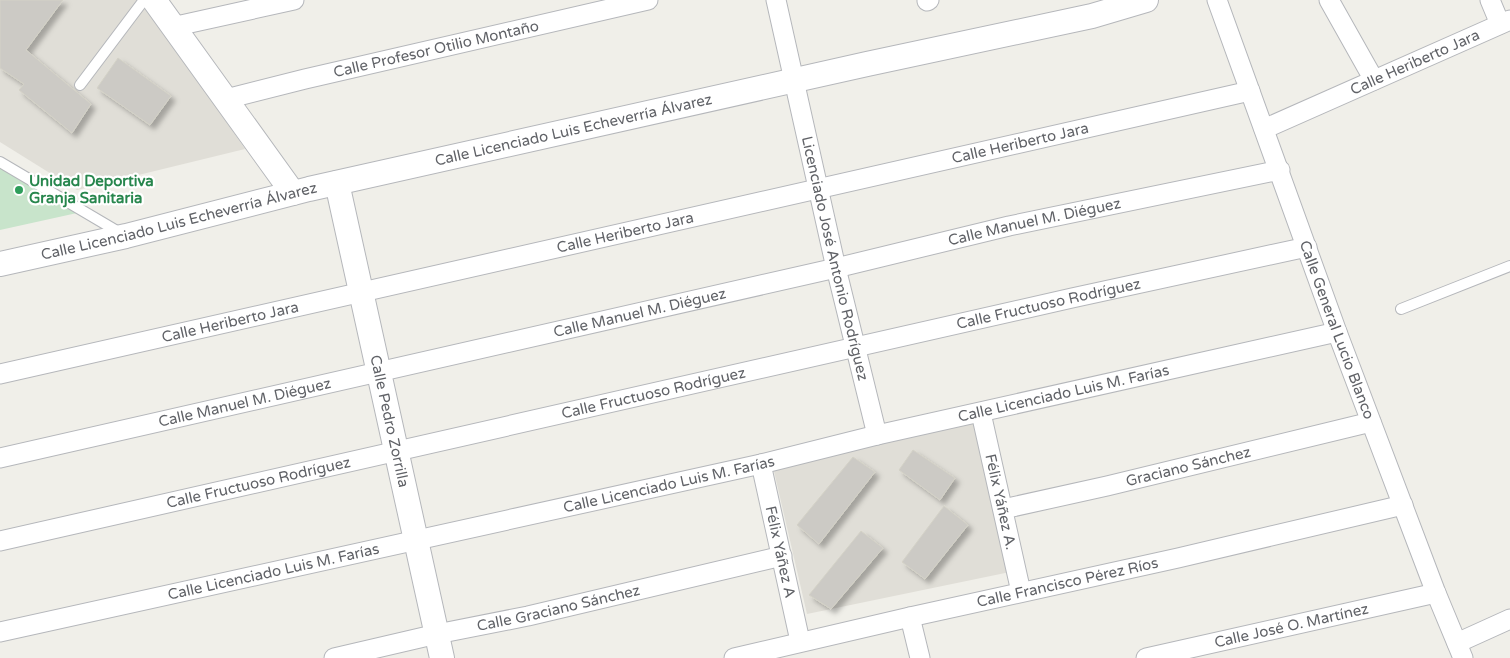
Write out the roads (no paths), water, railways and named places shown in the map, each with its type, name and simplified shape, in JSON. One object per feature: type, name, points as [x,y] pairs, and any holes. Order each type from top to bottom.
[{"type":"street","points":[[154,0],[293,193]]},
{"type":"street","points":[[172,27],[294,0]]},
{"type":"street","name":"Calle Profesor Otilio Montaño","points":[[226,99],[648,0]]},
{"type":"street","name":"Licenciado José Antonio Rodríguez","points":[[776,0],[836,268],[877,435]]},
{"type":"street","name":"Calle Licenciado Luis Echeverría Álvarez","points":[[0,264],[126,236],[293,193],[867,64],[1092,16],[1146,0]]},
{"type":"street","name":"Calle General Lucio Blanco","points":[[1217,0],[1337,332],[1436,593],[1460,650]]},
{"type":"street","points":[[1329,0],[1374,80]]},
{"type":"street","points":[[1490,0],[1505,22]]},
{"type":"street","name":"Calle Heriberto Jara","points":[[1264,129],[1505,22]]},
{"type":"street","name":"Calle Heriberto Jara","points":[[0,374],[1250,90]]},
{"type":"street","name":"Calle Manuel M. Diéguez","points":[[0,458],[836,268],[1009,226],[1280,170]]},
{"type":"street","name":"Calle Pedro Zorrilla","points":[[337,184],[442,658]]},
{"type":"street","name":"Calle Fructuoso Rodríguez","points":[[0,541],[855,347],[1307,247]]},
{"type":"street","name":"Calle Licenciado Luis M. Farías","points":[[0,632],[761,464],[877,435],[1337,332]]},
{"type":"street","name":"Félix Yáñez A.","points":[[981,413],[1004,509],[1021,592]]},
{"type":"street","name":"Graciano Sánchez","points":[[1004,509],[1371,422]]},
{"type":"street","name":"Félix Yáñez A","points":[[761,464],[800,641]]},
{"type":"street","name":"Calle Francisco Pérez Ríos","points":[[734,658],[800,641],[1178,558],[1403,505]]},
{"type":"street","name":"Calle Graciano Sánchez","points":[[334,658],[437,634],[528,616],[782,556]]},
{"type":"street","name":"Calle José O. Martínez","points":[[1146,658],[1436,593]]},
{"type":"street","points":[[910,617],[920,658]]},
{"type":"street","points":[[1460,650],[1510,619]]},
{"type":"lane","points":[[80,85],[144,0]]},
{"type":"lane","points":[[0,162],[126,236]]},
{"type":"lane","points":[[1401,309],[1510,266]]},
{"type":"place","name":"Unidad Deportiva Granja Sanitaria","points":[[19,190]]}]
